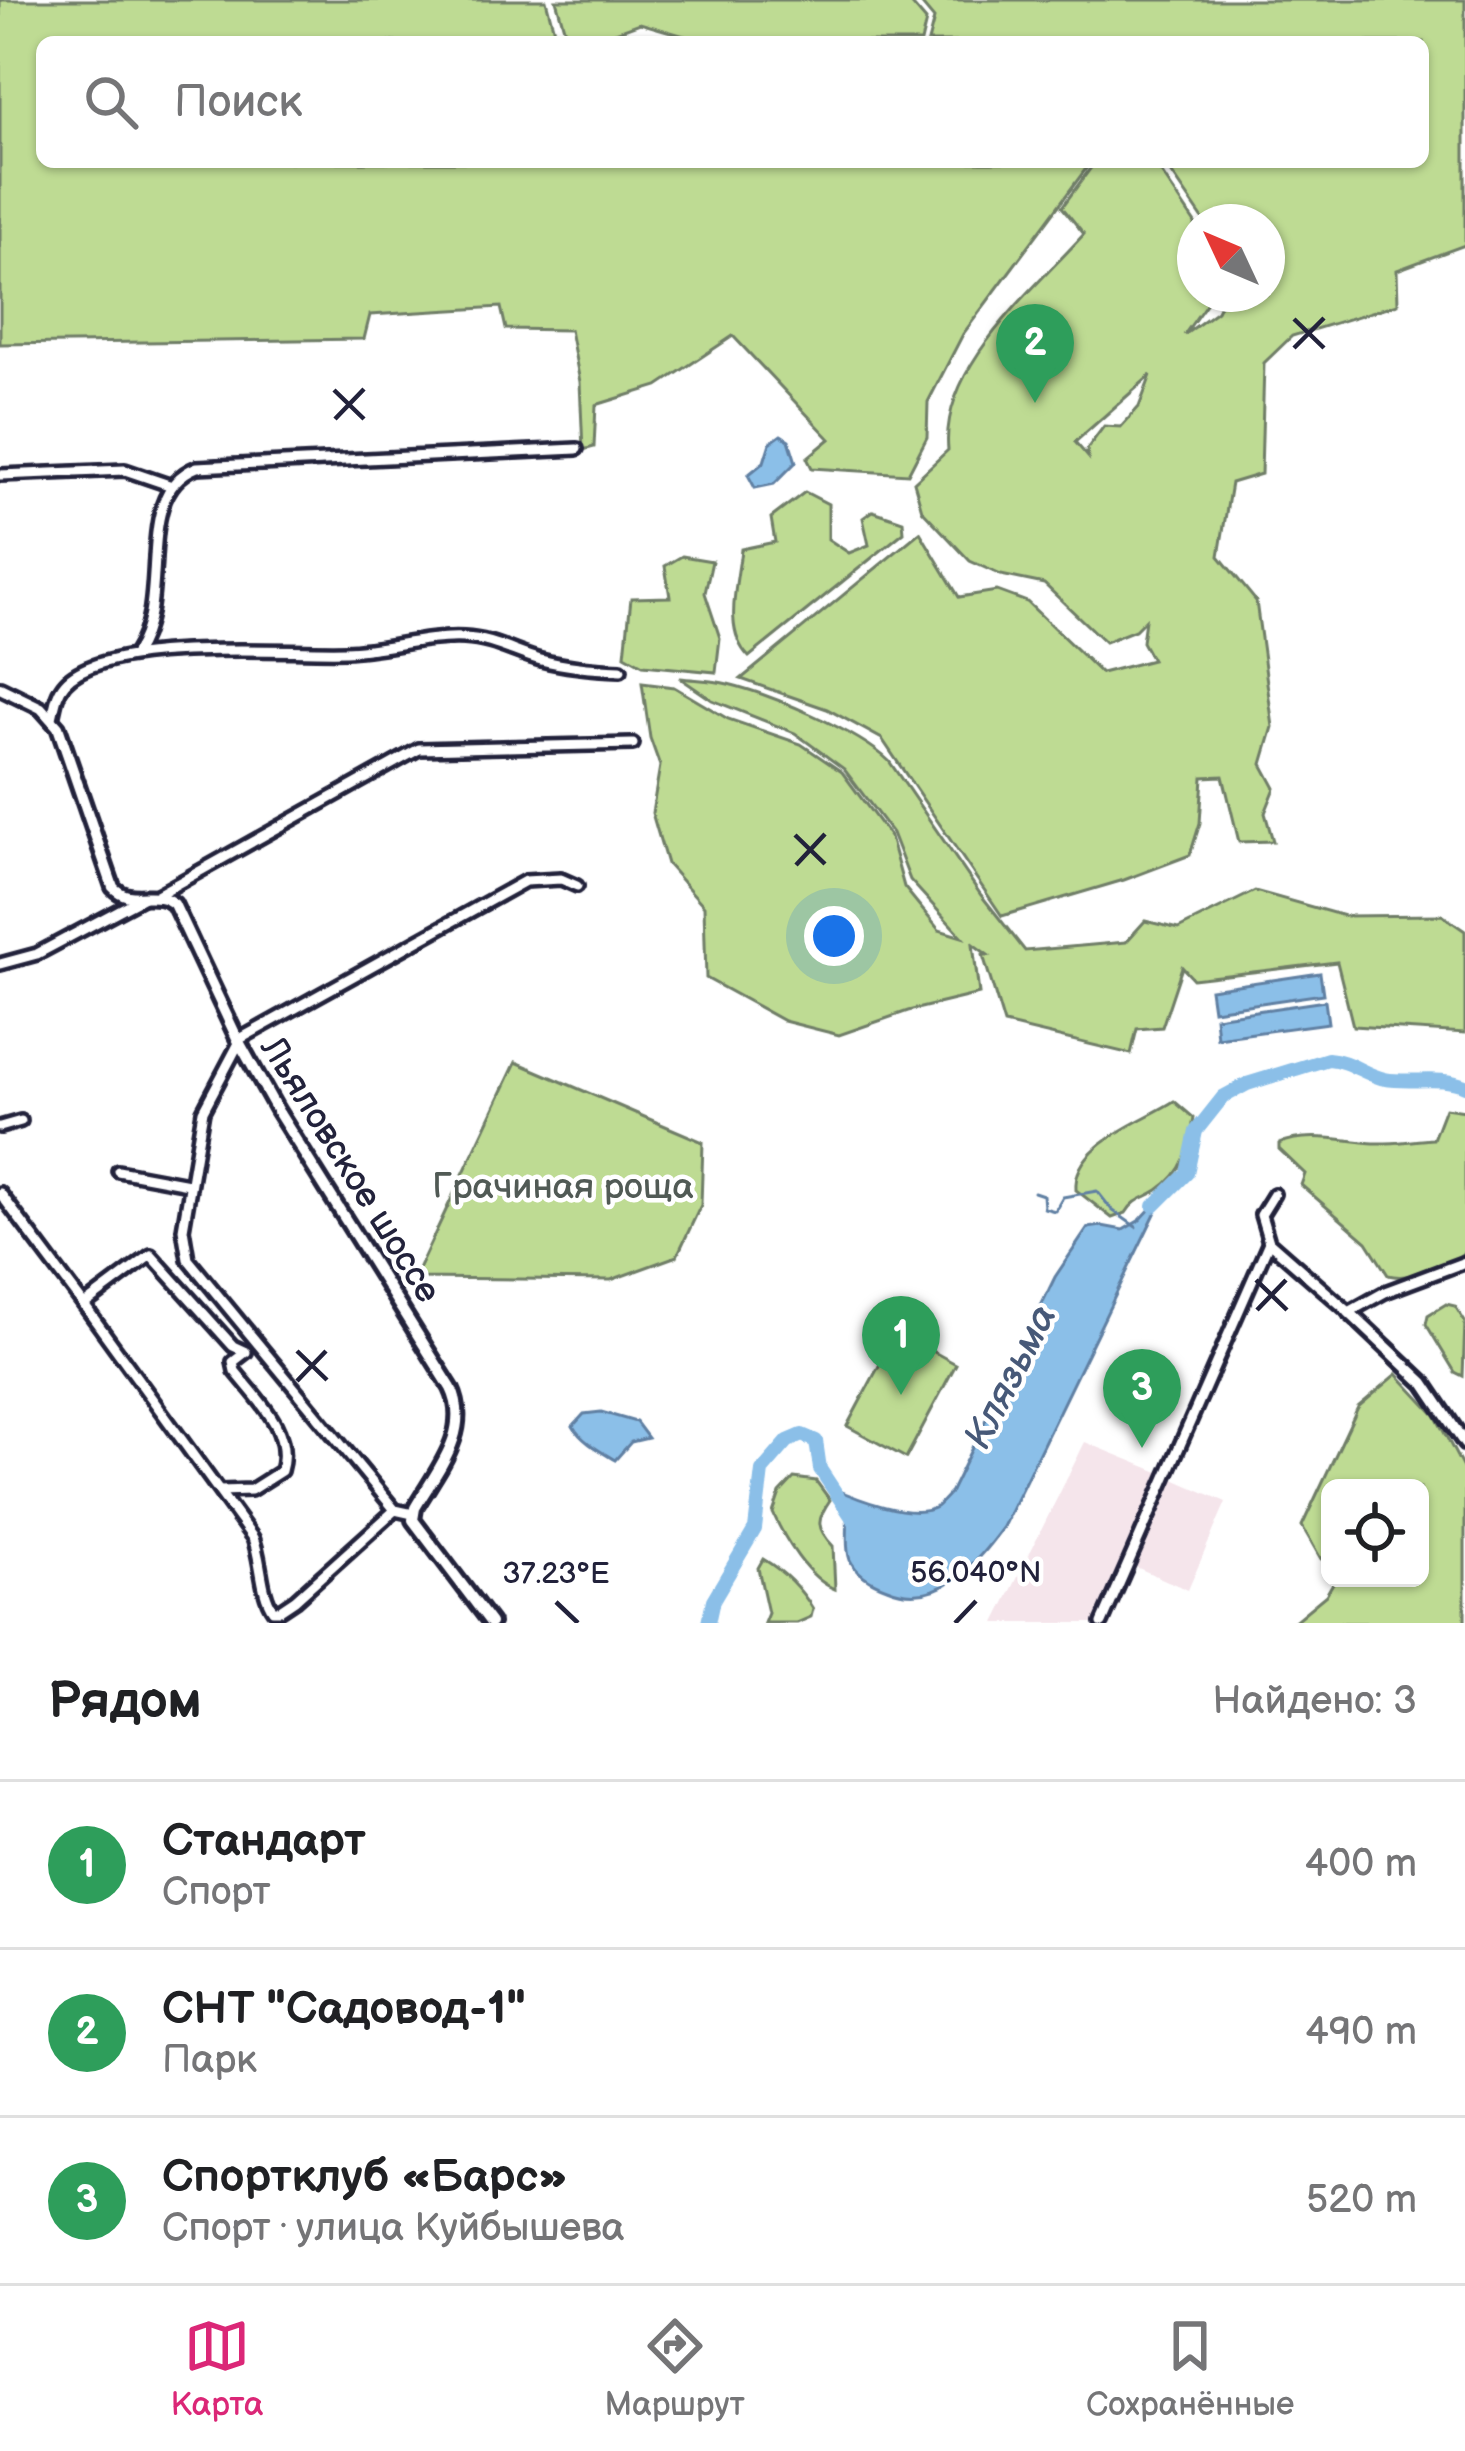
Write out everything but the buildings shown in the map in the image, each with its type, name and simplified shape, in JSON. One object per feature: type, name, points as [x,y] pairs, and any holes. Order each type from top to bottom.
[{"type":"street","points":[[135,653],[154,609],[155,549],[169,485],[178,474],[197,466],[577,449]]},
{"type":"street","points":[[0,475],[125,470],[169,485]]},
{"type":"street","points":[[0,688],[52,718],[66,681],[135,653],[352,651],[447,637],[481,638],[539,659],[621,670]]},
{"type":"street","name":"Льяловское шоссе","points":[[52,718],[113,887],[129,897],[150,896],[174,904],[238,1041],[458,1403],[456,1436],[413,1514]]},
{"type":"street","points":[[0,964],[38,954],[418,749],[633,744]]},
{"type":"street","points":[[491,1623],[420,1535],[413,1514],[394,1510],[188,1259],[183,1229],[188,1184],[203,1111],[238,1041],[525,881],[561,879],[577,886]]},
{"type":"street","points":[[0,1127],[21,1121]]},
{"type":"street","points":[[118,1172],[188,1184]]},
{"type":"street","points":[[1274,1194],[1261,1215],[1269,1242],[1424,1383],[1465,1444]]},
{"type":"street","points":[[1,1200],[84,1304],[253,1538],[267,1604],[273,1610],[296,1600],[394,1510]]},
{"type":"street","points":[[1102,1623],[1269,1242]]},
{"type":"street","points":[[84,1304],[152,1255],[233,1346],[246,1352],[233,1362],[235,1371],[273,1419],[284,1460],[281,1472],[250,1490],[220,1491]]},
{"type":"street","points":[[1349,1312],[1385,1292],[1465,1262]]},
{"type":"shaded area","points":[[1085,1442],[1161,1473],[1094,1623],[995,1623]]},
{"type":"shaded area","points":[[1174,1479],[1226,1502],[1188,1590],[1136,1567]]},
{"type":"green space","points":[[0,0],[546,0],[555,36],[36,36],[36,168],[1087,168],[963,334],[928,402],[927,437],[908,474],[812,468],[807,458],[830,439],[733,336],[658,386],[596,405],[594,447],[583,450],[580,382],[570,330],[506,329],[501,307],[370,315],[364,339],[0,344]]},
{"type":"green space","points":[[556,0],[908,0],[926,21],[922,36],[684,36],[640,23],[604,36],[566,36]]},
{"type":"green space","points":[[918,0],[1465,0],[1465,245],[1397,270],[1398,304],[1292,336],[1264,363],[1261,474],[1231,483],[1219,556],[1256,601],[1273,727],[1262,764],[1275,788],[1265,813],[1273,841],[1239,842],[1223,776],[1203,777],[1200,823],[1190,855],[1002,916],[882,739],[827,709],[741,679],[920,532],[959,597],[997,591],[1027,602],[1101,673],[1152,660],[1142,642],[1145,620],[1135,630],[1105,642],[1044,584],[1001,575],[970,561],[922,510],[914,482],[948,450],[949,419],[974,360],[1016,306],[1084,234],[1062,207],[1091,168],[1158,168],[1182,204],[1177,204],[1177,312],[1200,312],[1184,335],[1216,312],[1285,312],[1285,204],[1193,204],[1168,168],[1429,168],[1429,36],[930,36],[934,19]],"holes":[[[1151,375],[1139,407],[1121,427],[1104,426],[1087,449],[1088,457],[1075,442]]]},
{"type":"green space","points":[[805,492],[828,504],[828,539],[849,553],[869,545],[863,518],[873,511],[903,521],[904,532],[749,657],[734,620],[741,549],[775,542],[771,518]]},
{"type":"green space","points":[[682,556],[712,561],[705,593],[720,638],[716,672],[643,665],[625,655],[631,598],[670,597],[665,566]]},
{"type":"green space","points":[[680,678],[722,683],[767,696],[875,749],[889,761],[1025,951],[1126,942],[1145,921],[1178,929],[1255,891],[1344,916],[1442,915],[1465,931],[1465,1033],[1353,1026],[1337,962],[1193,979],[1182,967],[1162,1027],[1137,1029],[1131,1054],[1004,1024],[983,955],[988,955],[973,944],[979,994],[908,1011],[839,1035],[784,1021],[706,978],[704,906],[667,864],[652,813],[660,766],[650,738],[642,683],[674,687],[728,719],[801,744],[842,772],[890,837],[904,887],[939,930],[962,937],[910,880],[892,833],[844,769],[795,733],[712,700]]},
{"type":"green space","name":"Грачиная роща","points":[[516,1062],[703,1142],[701,1205],[677,1256],[611,1280],[414,1278]]},
{"type":"green space","points":[[1174,1101],[1194,1118],[1180,1167],[1158,1190],[1112,1218],[1076,1190],[1085,1160],[1112,1136]]},
{"type":"green space","points":[[1445,1108],[1465,1111],[1465,1252],[1428,1271],[1388,1275],[1367,1242],[1301,1185],[1305,1174],[1279,1144],[1314,1137],[1381,1143],[1433,1139]]},
{"type":"green space","points":[[1446,1304],[1455,1306],[1465,1322],[1463,1376],[1455,1372],[1426,1324],[1428,1315]]},
{"type":"green space","points":[[897,1332],[956,1364],[906,1458],[847,1426]]},
{"type":"green space","points":[[1397,1374],[1435,1415],[1465,1472],[1465,1623],[1292,1623],[1331,1587],[1429,1587],[1429,1479],[1324,1479],[1358,1407]]},
{"type":"green space","points":[[794,1478],[816,1481],[830,1500],[820,1524],[833,1546],[835,1589],[806,1567],[773,1513],[780,1493]]},
{"type":"green space","points":[[1321,1486],[1321,1559],[1302,1526]]},
{"type":"green space","points":[[763,1559],[803,1594],[813,1609],[811,1617],[797,1623],[764,1623],[768,1613],[758,1568]]},
{"type":"water","points":[[781,435],[789,440],[796,462],[774,484],[755,488],[748,475],[764,462],[770,443]]},
{"type":"water","points":[[1320,973],[1323,994],[1213,1010],[1210,989]]},
{"type":"water","points":[[1325,1001],[1328,1023],[1217,1038],[1215,1017]]},
{"type":"water","points":[[1165,1193],[1003,1527],[992,1541],[954,1579],[923,1593],[887,1588],[861,1574],[847,1548],[846,1512],[831,1487],[899,1510],[926,1511],[937,1506],[950,1493],[1055,1277],[1088,1228],[1123,1230],[1140,1220]]},
{"type":"water","points":[[601,1412],[636,1422],[648,1438],[631,1442],[615,1460],[573,1426],[584,1414]]},
{"type":"waterway","name":"Клязьма","points":[[1154,1206],[1187,1173],[1196,1131],[1223,1097],[1247,1084],[1328,1059],[1385,1079],[1465,1086]]},
{"type":"waterway","points":[[1034,1192],[1043,1195],[1044,1208],[1055,1211],[1063,1197],[1097,1191],[1112,1210],[1136,1227]]},
{"type":"waterway","name":"Клязьма","points":[[708,1623],[713,1600],[755,1529],[762,1471],[788,1441],[802,1435],[816,1441],[820,1469],[853,1519]]},
{"type":"place","name":"СНТ \"Садовод-1\"","points":[[1035,403]]},
{"type":"place","name":"Стандарт","points":[[901,1395]]},
{"type":"place","name":"Спортклуб «Барс»","points":[[1142,1448]]}]
